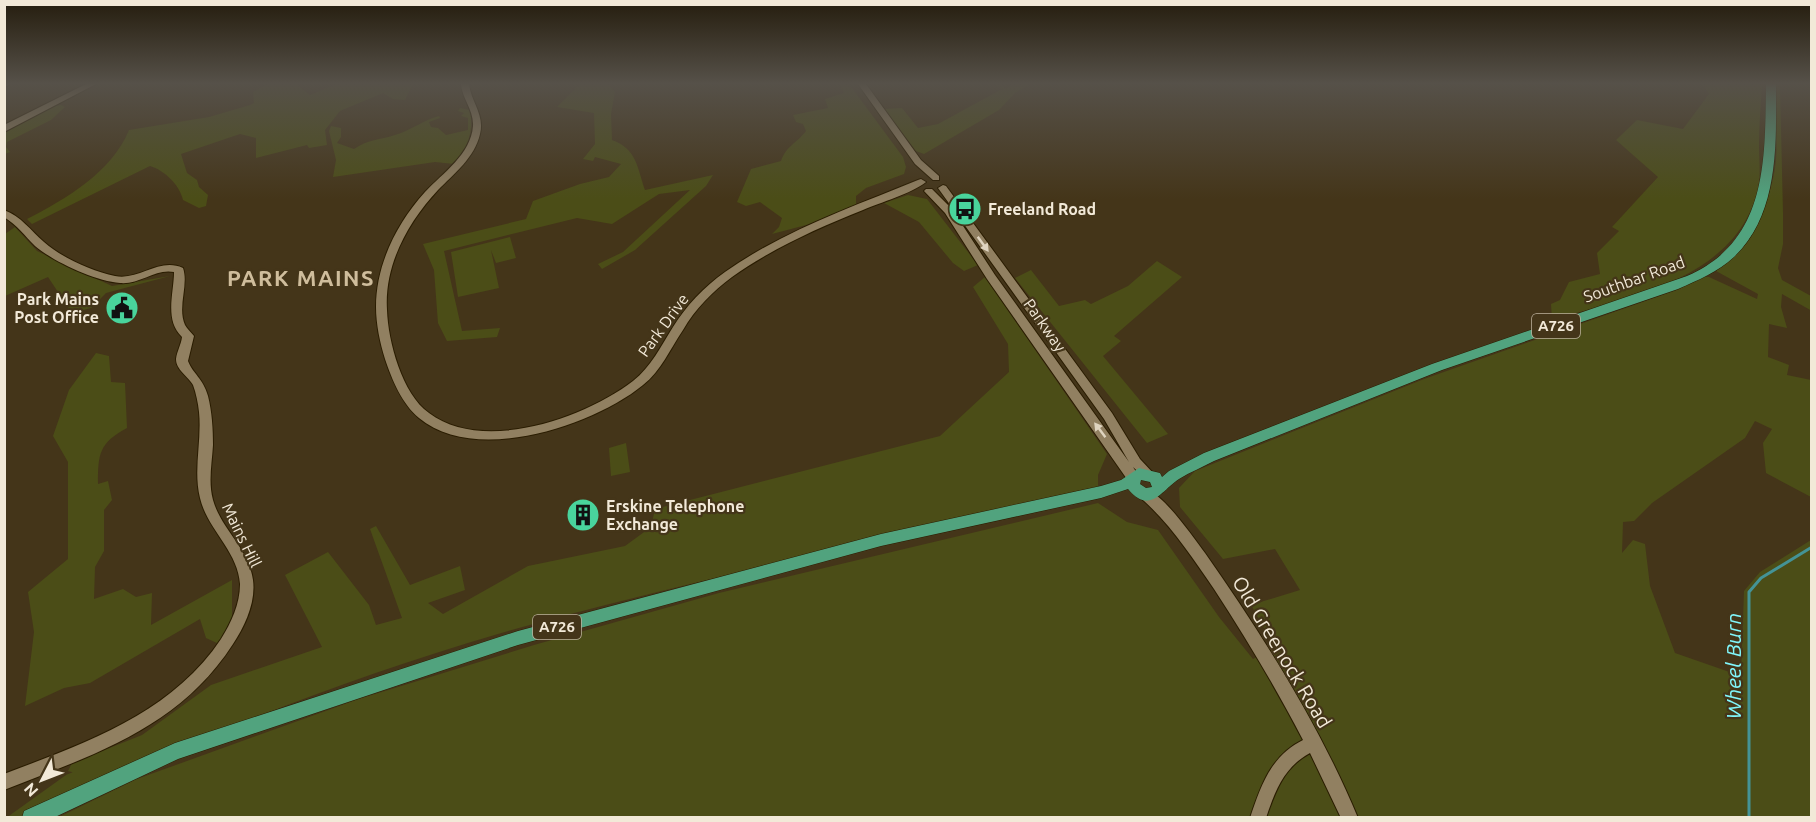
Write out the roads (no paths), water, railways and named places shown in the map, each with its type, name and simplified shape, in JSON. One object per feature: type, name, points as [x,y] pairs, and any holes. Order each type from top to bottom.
[{"type":"main road","name":"Southbar Road","points":[[1141,477],[1209,457],[1437,367],[1674,286],[1709,270],[1736,247],[1755,222],[1768,176],[1770,122]]},
{"type":"main road","name":"Southbar Road","points":[[1152,491],[1174,475],[1209,457]]},
{"type":"main road","points":[[1141,477],[1158,480],[1152,491],[1134,487],[1141,477]]},
{"type":"main road","name":"A726","points":[[31,818],[175,752],[518,638],[881,540],[1101,492],[1141,477]]},
{"type":"main road","name":"A726","points":[[1101,492],[1152,491]]},
{"type":"street","name":"Park Drive","points":[[478,122],[476,136],[466,155],[423,201],[397,242],[384,279],[381,306],[388,348],[406,393],[423,416],[448,428],[483,435],[531,431],[563,423],[602,407],[640,382],[655,366],[683,321],[726,276],[773,248],[899,191],[925,186]]},
{"type":"street","points":[[890,122],[918,162],[936,178],[925,186]]},
{"type":"street","points":[[918,162],[925,186]]},
{"type":"street","name":"Parkway","points":[[936,178],[944,182],[943,188],[1108,416],[1136,462],[1141,477]]},
{"type":"street","points":[[925,186],[943,188]]},
{"type":"street","name":"Parkway","points":[[925,186],[946,206],[989,272],[1141,477]]},
{"type":"street","name":"Mains Hill","points":[[4,213],[19,220],[45,248],[115,279],[138,279],[165,267],[179,270],[179,324],[182,333],[188,336],[181,359],[198,386],[207,426],[206,497],[214,519],[243,567],[246,577],[242,616],[225,648],[202,676],[166,707],[126,732],[4,782]]},
{"type":"street","name":"Old Greenock Road","points":[[1152,491],[1233,606],[1312,743],[1350,818]]},
{"type":"street","points":[[1258,818],[1273,774],[1293,752],[1312,743]]},
{"type":"waterway","name":"Wheel Burn","points":[[1749,818],[1749,592],[1761,578],[1812,547]]},
{"type":"place","name":"Freeland Road","points":[[965,209]]},
{"type":"place","name":"Park Mains Post Office","points":[[122,308]]},
{"type":"place","name":"Erskine Telephone Exchange","points":[[583,515]]},
{"type":"district","name":"PARK MAINS","points":[[301,278]]}]
